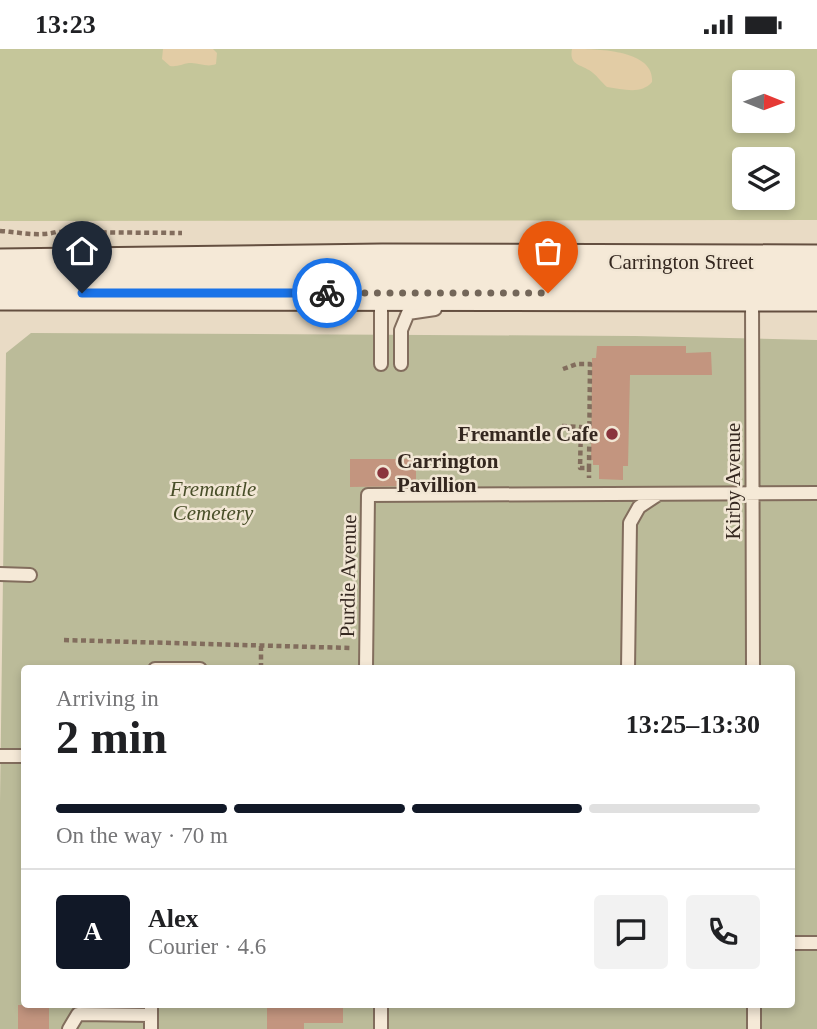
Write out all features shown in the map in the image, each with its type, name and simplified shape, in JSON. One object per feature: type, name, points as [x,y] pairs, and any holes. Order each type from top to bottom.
[{"type":"main road","name":"Carrington Street","points":[[0,293],[817,262]]},
{"type":"main road","name":"Carrington Street","points":[[0,266],[382,277],[548,293],[817,294]]},
{"type":"lane","points":[[381,364],[382,277]]},
{"type":"lane","points":[[515,306],[548,293]]},
{"type":"lane","name":"Kirby Avenue","points":[[752,294],[753,665]]},
{"type":"lane","points":[[401,364],[401,330],[408,313],[428,309],[453,309]]},
{"type":"lane","points":[[589,495],[817,493]]},
{"type":"lane","points":[[628,665],[630,523],[639,507],[658,494]]},
{"type":"lane","name":"Purdie Avenue","points":[[366,665],[368,495],[589,495]]},
{"type":"lane","points":[[0,574],[30,575]]},
{"type":"lane","points":[[0,756],[21,756]]},
{"type":"lane","points":[[795,943],[817,943]]},
{"type":"lane","points":[[381,1008],[381,1029]]},
{"type":"lane","points":[[754,1008],[754,1029]]},
{"type":"lane","points":[[69,1029],[78,1014],[151,1010],[151,1029]]},
{"type":"path","points":[[563,369],[577,364],[590,364],[589,495]]},
{"type":"path","points":[[562,426],[581,426],[580,468],[589,468]]},
{"type":"path","points":[[64,640],[366,648]]},
{"type":"path","points":[[261,646],[261,665]]},
{"type":"green space","points":[[0,49],[817,49],[817,220],[0,221]]},
{"type":"green space","name":"Fremantle Cemetery","points":[[31,333],[635,336],[817,340],[817,1029],[0,1029],[6,353]]},
{"type":"sand","points":[[163,49],[213,49],[217,53],[216,64],[189,63],[170,66],[162,59]]},
{"type":"sand","points":[[572,49],[608,51],[634,57],[650,71],[652,82],[637,90],[607,87],[592,72],[573,61]]},
{"type":"building","points":[[597,346],[686,346],[686,353],[711,352],[712,375],[630,375],[628,466],[623,466],[623,480],[599,479],[599,465],[593,465],[591,460],[592,358],[596,358]]},
{"type":"building","name":"Carrington Pavillion","points":[[350,459],[416,459],[416,486],[350,487]]},
{"type":"building","points":[[18,1005],[21,1005],[21,1008],[49,1008],[49,1029],[18,1029]]},
{"type":"building","points":[[267,1008],[343,1008],[343,1023],[304,1023],[304,1029],[267,1029]]},
{"type":"way so far","points":[[327,293],[548,293]]},
{"type":"place","name":"Fremantle Cafe","points":[[612,434]]},
{"type":"place","name":"Carrington Pavillion","points":[[383,473]]},
{"type":"route","points":[[82,293],[327,293]]}]
